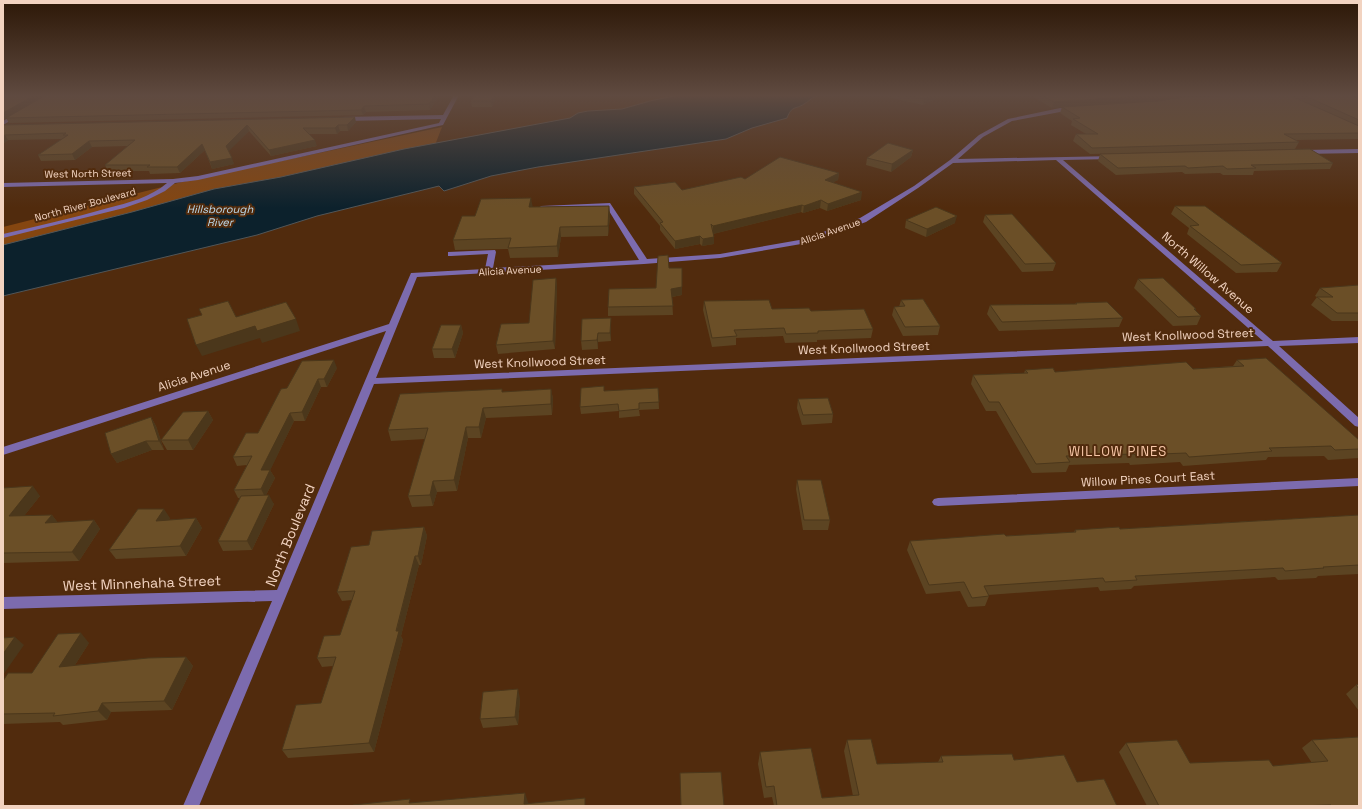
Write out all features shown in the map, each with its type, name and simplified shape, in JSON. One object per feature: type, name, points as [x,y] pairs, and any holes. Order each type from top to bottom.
[{"type":"street","points":[[173,181],[198,178],[237,170],[403,133]]},
{"type":"street","name":"Alicia Avenue","points":[[414,274],[644,262],[720,256],[807,241],[863,220],[895,201],[952,161],[987,133]]},
{"type":"street","points":[[1296,152],[1359,150]]},
{"type":"street","points":[[952,161],[1121,157]]},
{"type":"street","name":"North Willow Avenue","points":[[1058,159],[1270,343],[1359,424]]},
{"type":"street","name":"West North Street","points":[[3,185],[173,181]]},
{"type":"street","name":"North River Boulevard","points":[[3,236],[138,202],[171,185],[173,181]]},
{"type":"street","points":[[543,207],[608,204],[635,245],[644,262]]},
{"type":"street","points":[[451,254],[492,252],[488,271]]},
{"type":"street","name":"North Boulevard","points":[[191,806],[282,595],[414,274]]},
{"type":"street","name":"Alicia Avenue","points":[[3,451],[392,326]]},
{"type":"street","name":"West Knollwood Street","points":[[370,381],[1359,340]]},
{"type":"street","name":"Willow Pines Court East","points":[[938,502],[1359,482]]},
{"type":"street","name":"West Minnehaha Street","points":[[3,603],[282,595]]},
{"type":"shaded area","points":[[415,133],[440,133],[435,145],[3,247],[3,227],[182,182]]},
{"type":"water","name":"Hillsborough River","points":[[491,133],[741,133],[726,139],[538,167],[491,176],[444,191],[439,186],[317,216],[257,235],[3,296],[3,245],[214,189],[281,177],[404,149]]},
{"type":"building","points":[[3,133],[239,133],[226,146],[232,158],[210,162],[202,144],[177,167],[147,167],[150,165],[105,165],[135,140],[89,141],[72,154],[38,155],[68,135],[63,135],[66,133],[3,136]]},
{"type":"building","points":[[254,133],[308,133],[315,140],[269,150]]},
{"type":"building","points":[[1096,133],[1359,133],[1284,134],[1299,142],[1092,148],[1076,134],[1098,134]]},
{"type":"building","points":[[888,143],[913,150],[892,164],[867,158]]},
{"type":"building","points":[[1310,149],[1333,163],[1251,165],[1256,168],[1227,169],[1223,166],[1188,168],[1185,166],[1118,168],[1100,154]]},
{"type":"building","points":[[780,157],[839,173],[825,180],[862,192],[828,204],[821,200],[804,206],[802,205],[713,226],[711,224],[714,237],[703,239],[700,236],[675,241],[660,223],[663,222],[634,187],[675,182],[682,190],[741,177],[745,179]]},
{"type":"building","points":[[531,198],[529,207],[609,206],[608,226],[560,227],[557,246],[508,248],[511,238],[453,240],[462,216],[475,216],[481,199]]},
{"type":"building","points":[[1175,206],[1205,206],[1282,263],[1241,265],[1190,226],[1199,225]]},
{"type":"building","points":[[936,207],[957,216],[927,229],[906,220]]},
{"type":"building","points":[[1012,214],[1056,263],[1025,264],[985,215]]},
{"type":"building","points":[[668,255],[669,268],[682,268],[682,287],[671,289],[673,306],[608,307],[609,289],[656,288],[658,256]]},
{"type":"building","points":[[556,278],[553,341],[496,345],[501,324],[529,323],[533,280]]},
{"type":"building","points":[[1163,278],[1196,309],[1194,309],[1201,316],[1178,317],[1138,279]]},
{"type":"building","points":[[1359,285],[1359,313],[1337,313],[1317,297],[1333,297],[1320,288]]},
{"type":"building","points":[[923,299],[940,326],[905,327],[894,307],[905,306],[901,300]]},
{"type":"building","points":[[769,300],[772,309],[809,308],[811,311],[864,309],[873,329],[786,334],[784,328],[734,330],[737,336],[712,338],[704,301]]},
{"type":"building","points":[[228,301],[236,317],[286,302],[296,319],[257,331],[255,326],[196,345],[187,319],[202,315],[199,309]]},
{"type":"building","points":[[1107,302],[1123,318],[1002,322],[990,305],[1077,304],[1076,303]]},
{"type":"building","points":[[611,318],[610,333],[598,333],[597,340],[581,341],[582,319]]},
{"type":"building","points":[[441,325],[461,325],[452,349],[432,349]]},
{"type":"building","points":[[1266,358],[1359,440],[1359,449],[1335,450],[1331,446],[1269,448],[1272,451],[1189,457],[1186,453],[1066,456],[1070,462],[1036,464],[999,402],[989,402],[973,375],[1028,373],[1025,370],[1053,368],[1055,372],[1186,362],[1193,369],[1244,366],[1237,360]]},
{"type":"building","points":[[334,360],[324,379],[318,379],[302,412],[290,413],[261,470],[270,470],[261,489],[234,490],[252,456],[233,457],[246,433],[258,433],[281,389],[287,388],[302,361]]},
{"type":"building","points":[[604,386],[604,391],[658,388],[659,402],[639,403],[639,409],[619,411],[618,404],[580,407],[581,388]]},
{"type":"building","points":[[502,389],[502,392],[551,389],[551,404],[483,408],[479,427],[466,427],[454,480],[433,481],[430,495],[408,496],[428,428],[388,430],[400,394]]},
{"type":"building","points":[[828,398],[833,414],[803,415],[798,399]]},
{"type":"building","points":[[208,411],[188,440],[161,440],[183,412]]},
{"type":"building","points":[[151,417],[159,441],[146,441],[111,454],[105,433]]},
{"type":"building","points":[[797,480],[821,480],[830,520],[804,520]]},
{"type":"building","points":[[33,486],[9,516],[52,515],[45,523],[94,520],[72,552],[3,553],[3,488]]},
{"type":"building","points":[[269,495],[247,541],[218,541],[241,496]]},
{"type":"building","points":[[138,509],[164,509],[156,521],[196,518],[180,546],[109,550]]},
{"type":"building","points":[[1359,515],[1359,565],[1285,571],[1283,568],[1135,576],[1137,580],[1105,582],[1103,578],[984,586],[989,596],[972,598],[964,582],[929,585],[910,541],[1004,534],[1006,536],[1076,532],[1075,530],[1119,527],[1120,529]]},
{"type":"building","points":[[424,527],[418,556],[415,556],[396,631],[399,631],[369,743],[282,750],[296,705],[321,703],[336,657],[317,658],[324,636],[340,635],[355,591],[337,592],[351,547],[369,545],[372,531]]},
{"type":"building","points":[[81,633],[59,667],[148,658],[186,657],[164,701],[102,703],[98,711],[53,716],[55,713],[3,714],[3,681],[8,673],[32,673],[58,634]]},
{"type":"building","points":[[15,637],[3,654],[3,638]]},
{"type":"building","points":[[518,689],[515,717],[480,719],[483,692]]},
{"type":"building","points":[[1359,737],[1359,806],[1159,806],[1126,743],[1177,740],[1190,763],[1269,760],[1273,766],[1328,761],[1312,740]]},
{"type":"building","points":[[871,739],[877,764],[943,762],[941,756],[1012,754],[1014,760],[1064,755],[1077,782],[1104,779],[1117,806],[777,806],[774,786],[766,787],[760,752],[811,748],[822,798],[859,795],[847,740]]},
{"type":"building","points":[[721,772],[724,806],[681,806],[680,773]]},
{"type":"building","points":[[525,793],[524,804],[585,798],[585,806],[352,806],[410,799],[409,803]]},
{"type":"district","name":"WILLOW PINES","points":[[1118,451]]}]
